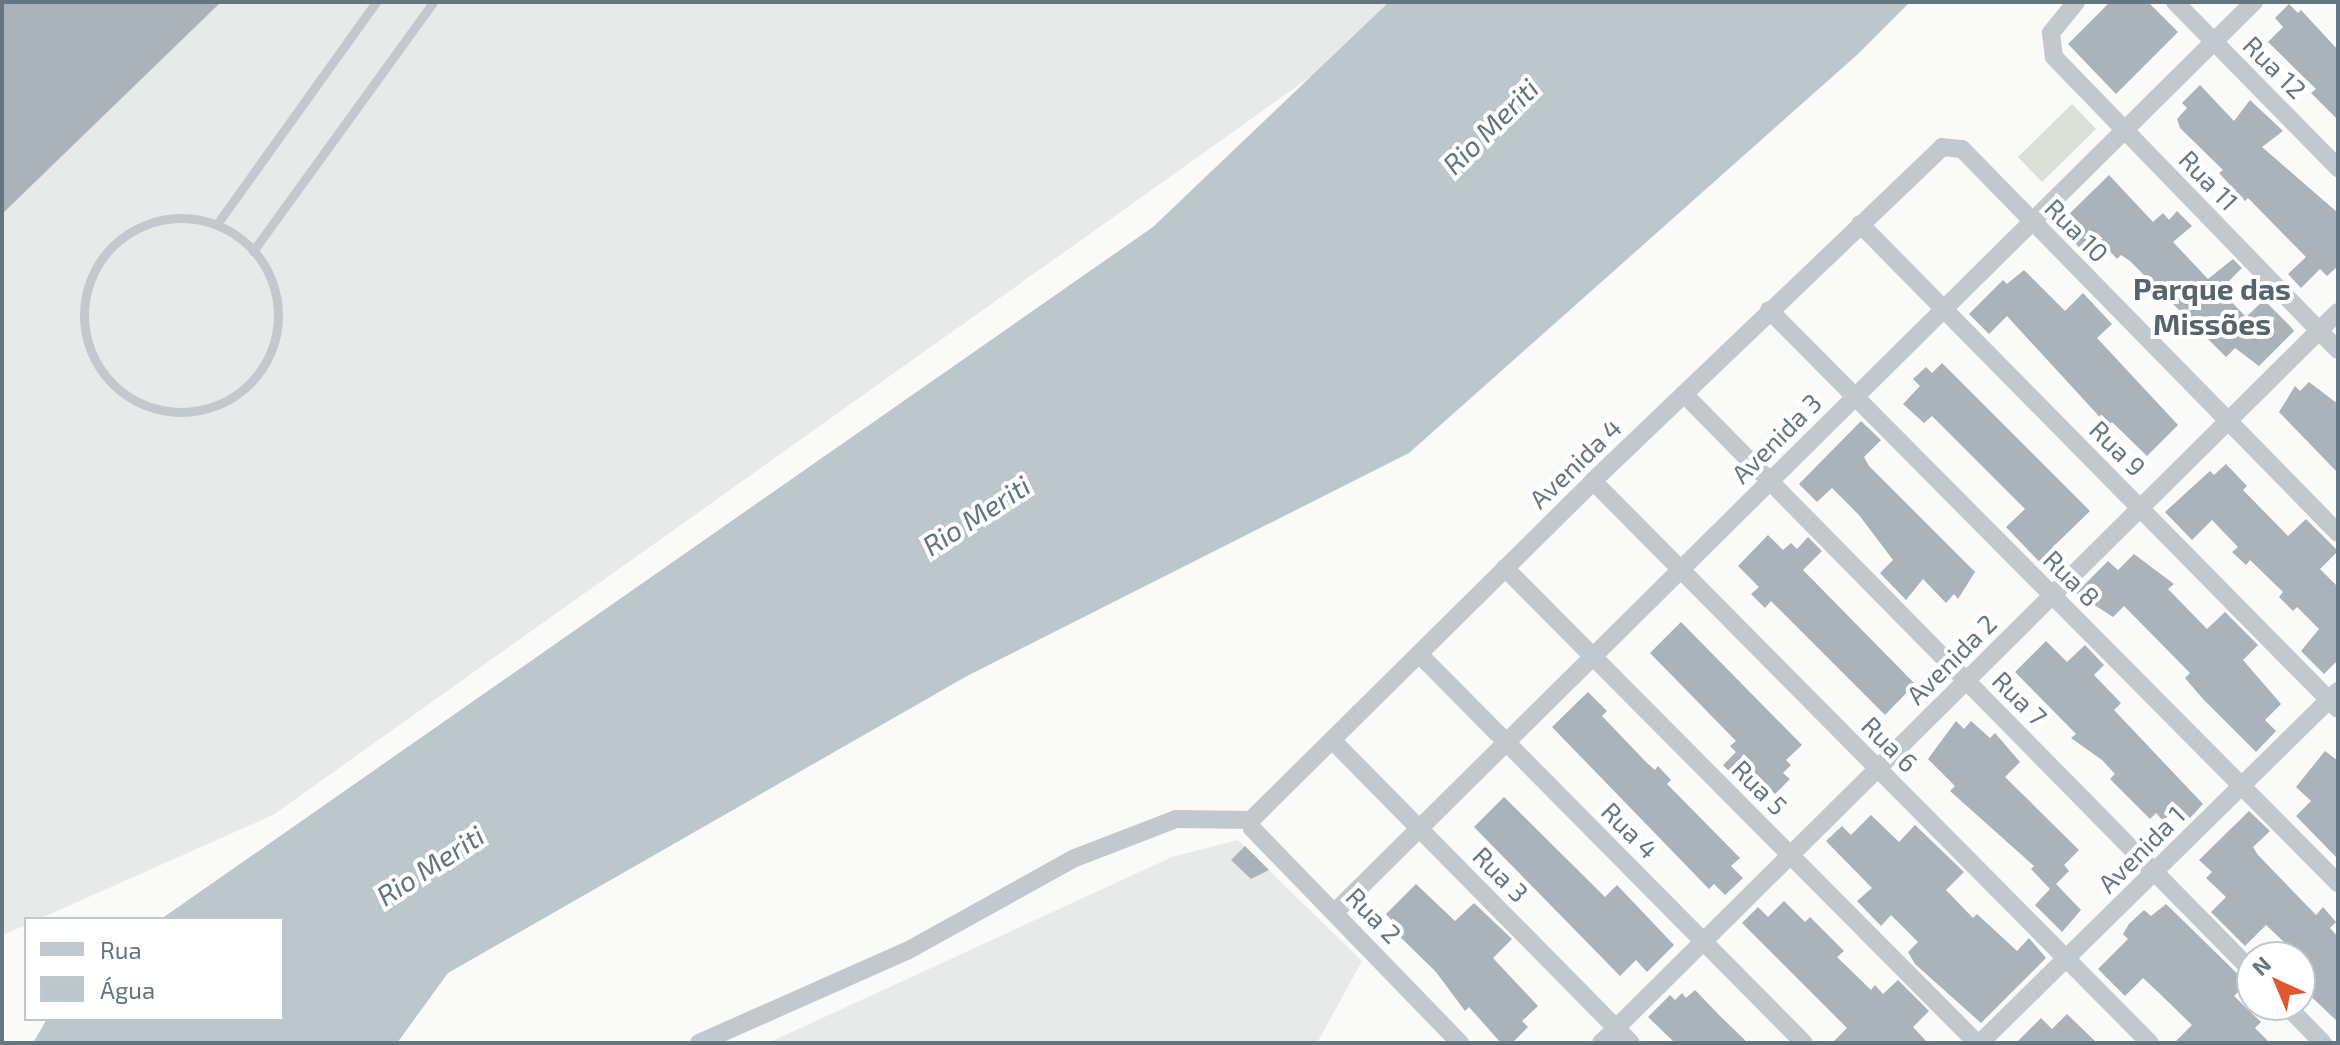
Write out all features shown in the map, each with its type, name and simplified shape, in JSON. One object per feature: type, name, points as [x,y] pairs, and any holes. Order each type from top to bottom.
[{"type":"street","name":"Rua 11","points":[[2076,2],[2056,23],[2049,42],[2054,57],[2338,350]]},
{"type":"street","name":"Rua 12","points":[[2175,2],[2338,168]]},
{"type":"street","name":"Avenida 3","points":[[1335,912],[2254,2]]},
{"type":"street","name":"Rua 10","points":[[1942,147],[1962,149],[2338,533]]},
{"type":"street","name":"Avenida 4","points":[[1251,822],[1593,481],[1942,147]]},
{"type":"street","name":"Rua 9","points":[[1860,224],[2140,508],[2335,700]]},
{"type":"street","name":"Rua 8","points":[[1769,310],[2338,883]]},
{"type":"street","name":"Avenida 2","points":[[1601,1043],[2338,312]]},
{"type":"street","name":"Rua 7","points":[[1684,394],[2236,955]]},
{"type":"street","name":"Rua 6","points":[[1593,481],[2150,1043]]},
{"type":"street","name":"Rua 5","points":[[1505,568],[1978,1043]]},
{"type":"street","name":"Rua 4","points":[[1419,654],[1804,1043]]},
{"type":"street","name":"Avenida 1","points":[[1978,1043],[2242,786],[2335,700]]},
{"type":"street","name":"Rua 3","points":[[1333,741],[1631,1043]]},
{"type":"street","points":[[699,1043],[907,951],[1075,858],[1176,819],[1251,822]]},
{"type":"street","name":"Rua 2","points":[[1251,822],[1460,1043]]},
{"type":"street","points":[[2302,1021],[2323,1043]]},
{"type":"lane","points":[[217,224],[376,2]]},
{"type":"lane","points":[[253,251],[433,2]]},
{"type":"lane","points":[[187,218],[217,224],[253,251],[277,297],[277,330],[266,362],[245,388],[217,405],[184,412],[151,408],[122,393],[100,371],[87,343],[83,312],[89,282],[105,255],[128,234],[156,221],[187,218]]},
{"type":"shaded area","points":[[2,2],[1389,2],[1327,65],[273,815],[44,917],[24,917],[24,926],[2,935]]},
{"type":"shaded area","points":[[2072,104],[2096,129],[2042,182],[2018,157]]},
{"type":"shaded area","points":[[1238,840],[1362,961],[1317,1043],[768,1043],[1172,857]]},
{"type":"water","name":"Rio Meriti","points":[[1389,2],[1910,2],[1858,54],[1409,453],[967,676],[448,973],[397,1043],[33,1043],[46,1021],[284,1021],[284,917],[164,917],[1153,227]]},
{"type":"building","points":[[2,2],[221,2],[2,214]]},
{"type":"building","points":[[2110,2],[2148,2],[2178,32],[2116,94],[2068,44]]},
{"type":"building","points":[[2289,4],[2298,13],[2301,10],[2338,50],[2338,120],[2311,93],[2316,89],[2268,42],[2283,27],[2275,18]]},
{"type":"building","points":[[2200,85],[2234,121],[2250,100],[2283,131],[2262,147],[2338,213],[2338,266],[2327,276],[2320,269],[2301,288],[2288,274],[2306,257],[2248,198],[2245,201],[2219,173],[2223,170],[2180,128],[2177,119],[2187,108],[2182,103]]},
{"type":"building","points":[[2109,175],[2153,222],[2163,213],[2169,220],[2177,211],[2192,226],[2173,242],[2208,279],[2233,259],[2242,268],[2220,290],[2246,317],[2264,300],[2294,331],[2259,366],[2235,348],[2226,357],[2130,261],[2121,255],[2117,259],[2104,245],[2090,259],[2058,225]]},
{"type":"building","points":[[2024,270],[2065,311],[2083,293],[2112,324],[2097,338],[2178,425],[2147,456],[2112,422],[2108,426],[2007,316],[1989,334],[1969,314],[2003,280],[2007,284]]},
{"type":"building","points":[[1942,363],[2090,511],[2054,546],[2066,558],[2051,574],[2006,527],[2025,509],[1932,416],[1924,423],[1903,404],[1920,386],[1913,379],[1926,367],[1932,373]]},
{"type":"building","points":[[2309,382],[2338,404],[2338,473],[2279,412],[2295,386],[2300,391]]},
{"type":"building","points":[[1861,421],[1881,440],[1864,457],[1869,466],[1975,572],[1958,599],[1954,594],[1946,603],[1923,579],[1906,600],[1880,573],[1893,560],[1859,515],[1832,488],[1817,502],[1799,484]]},
{"type":"building","points":[[2226,464],[2247,486],[2243,490],[2288,536],[2306,519],[2338,551],[2320,569],[2338,587],[2338,660],[2324,674],[2301,651],[2319,629],[2297,607],[2293,611],[2279,597],[2283,592],[2250,560],[2246,565],[2232,552],[2238,547],[2212,520],[2192,540],[2165,512],[2210,471],[2214,475]]},
{"type":"building","points":[[1768,535],[1783,550],[1791,543],[1797,549],[1808,537],[1822,551],[1803,570],[1915,684],[1885,715],[1771,601],[1765,608],[1751,594],[1759,587],[1738,566]]},
{"type":"building","points":[[2134,554],[2174,584],[2168,589],[2207,629],[2225,612],[2258,645],[2243,660],[2281,704],[2265,720],[2276,731],[2256,752],[2185,678],[2190,673],[2124,606],[2113,617],[2076,593],[2108,561],[2118,570]]},
{"type":"building","points":[[1681,622],[1802,745],[1786,760],[1791,765],[1783,773],[1790,779],[1775,794],[1768,787],[1756,799],[1723,765],[1736,752],[1730,746],[1736,741],[1650,653]]},
{"type":"building","points":[[2046,641],[2067,662],[2085,645],[2104,665],[2094,675],[2121,703],[2114,710],[2203,804],[2190,818],[2178,806],[2163,821],[2156,813],[2150,819],[2110,779],[2115,774],[2102,760],[2071,738],[2076,734],[2015,672]]},
{"type":"building","points":[[1588,692],[1607,711],[1602,716],[1646,762],[1655,770],[1658,766],[1671,780],[1667,784],[1740,858],[1731,866],[1743,878],[1725,895],[1714,884],[1709,889],[1552,727]]},
{"type":"building","points":[[1956,721],[1964,729],[1971,721],[1990,738],[1995,733],[2020,762],[2005,777],[2079,850],[2064,865],[2069,871],[2056,884],[2081,910],[2062,932],[2035,905],[2050,889],[2031,869],[2034,866],[1950,791],[1955,786],[1928,759]]},
{"type":"building","points":[[2325,751],[2338,761],[2338,859],[2296,816],[2311,801],[2296,787]]},
{"type":"building","points":[[1504,797],[1605,897],[1617,885],[1674,945],[1647,972],[1636,960],[1620,976],[1474,827]]},
{"type":"building","points":[[2249,811],[2270,831],[2253,847],[2258,855],[2316,915],[2323,907],[2336,922],[2330,928],[2338,937],[2338,1022],[2316,1001],[2316,941],[2283,941],[2266,925],[2250,941],[2240,941],[2211,912],[2226,897],[2206,878],[2212,872],[2199,860]]},
{"type":"building","points":[[1871,815],[1899,842],[1915,825],[1964,872],[1946,890],[1973,918],[1977,914],[2017,951],[2029,938],[2046,958],[1981,1023],[1915,964],[1908,952],[1918,942],[1891,915],[1881,926],[1857,901],[1872,888],[1826,841],[1842,826],[1851,835]]},
{"type":"building","points":[[1245,846],[1269,870],[1251,879],[1231,860]]},
{"type":"building","points":[[1416,884],[1455,921],[1474,903],[1512,939],[1493,958],[1538,1006],[1522,1021],[1528,1027],[1512,1043],[1501,1043],[1469,1007],[1465,1011],[1436,972],[1389,926],[1393,922],[1386,914]]},
{"type":"building","points":[[1784,901],[1805,922],[1810,917],[1844,951],[1837,957],[1871,990],[1875,985],[1883,994],[1898,980],[1929,1011],[1913,1027],[1928,1043],[1832,1043],[1847,1028],[1742,923],[1758,907],[1768,917]]},
{"type":"building","points":[[2166,904],[2236,972],[2236,1021],[2260,1021],[2255,1028],[2270,1043],[2174,1043],[2192,1025],[2143,978],[2125,996],[2098,969],[2128,939],[2123,934],[2129,924],[2144,910],[2151,916]]},
{"type":"building","points":[[1695,990],[1748,1043],[1675,1043],[1648,1017],[1670,995],[1675,1000],[1682,993],[1686,998]]},
{"type":"building","points":[[2067,1014],[2097,1043],[2016,1043],[2041,1018],[2052,1029]]},
{"type":"district","name":"Parque das Missões","points":[[2212,305]]}]
